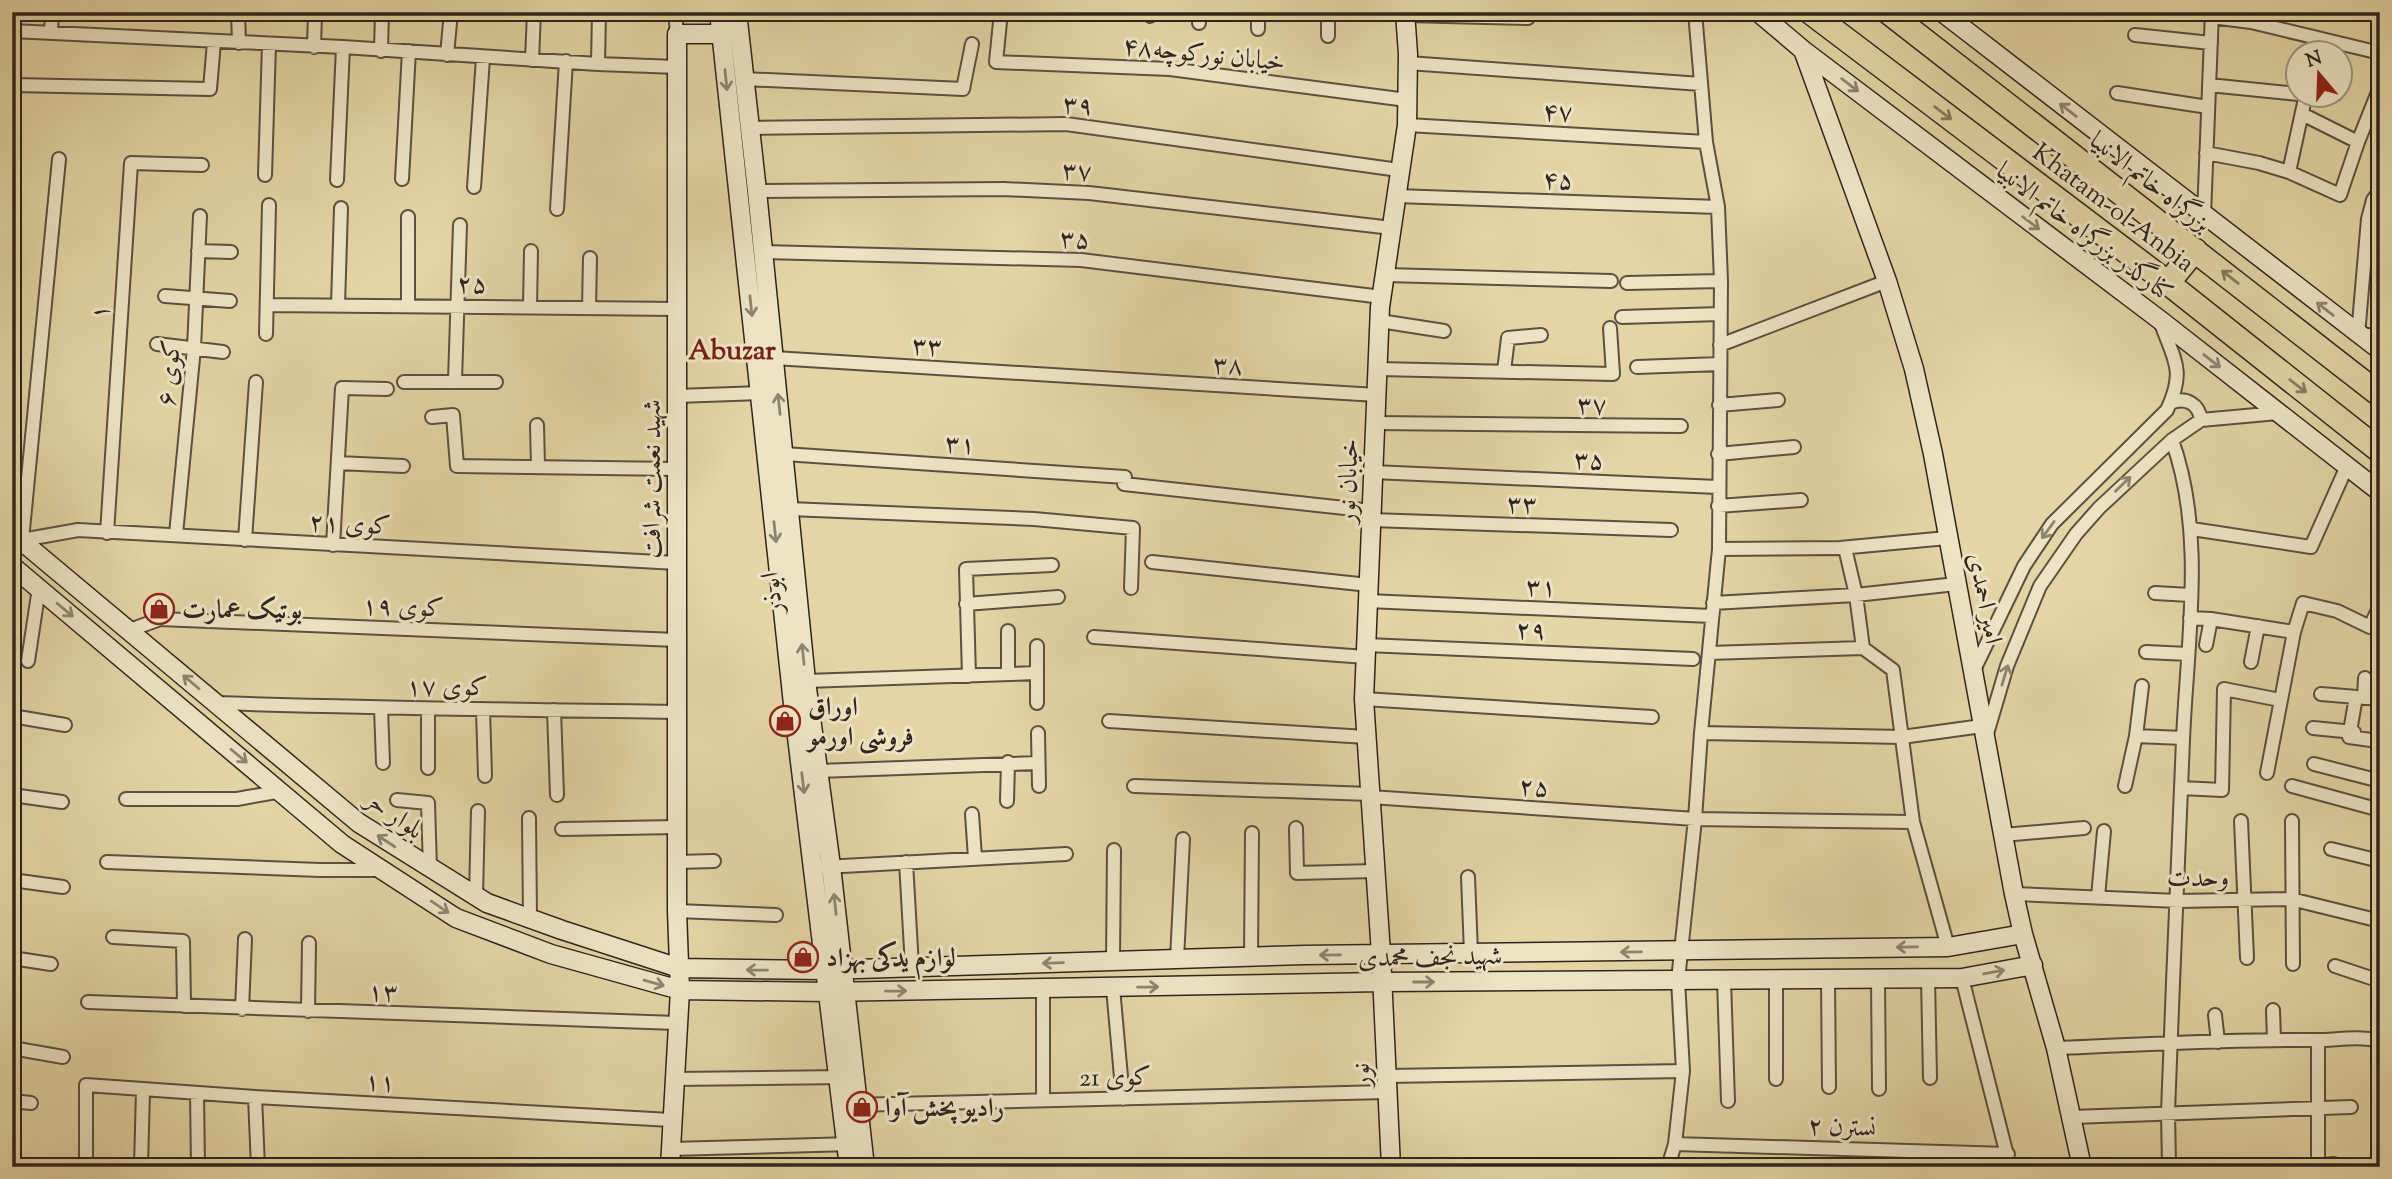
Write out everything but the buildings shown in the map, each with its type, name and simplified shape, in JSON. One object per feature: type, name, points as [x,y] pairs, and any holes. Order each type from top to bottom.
[{"type":"highway","name":"Khatam-ol-Anbia","points":[[1810,12],[2168,283],[2380,452]]},
{"type":"highway","name":"بزرگراه خاتم الانبیا","points":[[1888,12],[2380,395]]},
{"type":"highway","points":[[2168,283],[2195,250]]},
{"type":"main road","name":"ابوذر","points":[[719,12],[761,393],[836,992]]},
{"type":"main road","name":"ابوذر","points":[[737,12],[806,681],[801,703],[818,771],[822,867]]},
{"type":"main road","name":"کنارگذر بزرگراه خاتم الانبیا","points":[[1758,12],[1803,50],[2160,320],[2380,492]]},
{"type":"main road","points":[[1942,12],[2380,350]]},
{"type":"main road","name":"خیابان نور","points":[[1381,954],[1364,699],[1380,321],[1407,125],[1405,14]]},
{"type":"main road","points":[[677,34],[720,34]]},
{"type":"main road","name":"شهید نعمت شرافت","points":[[670,1158],[680,990],[677,911],[677,34]]},
{"type":"main road","name":"امیر احمدی","points":[[1803,50],[1887,281],[1914,369],[1933,454],[2014,894],[2056,1048],[2082,1167]]},
{"type":"main road","name":"بلوار حر","points":[[17,537],[359,823],[487,904],[679,968],[834,970]]},
{"type":"main road","name":"بلوار حر","points":[[12,566],[342,844],[456,918],[551,954],[680,990],[836,992]]},
{"type":"main road","points":[[342,844],[359,823]]},
{"type":"main road","name":"شهید نجف محمدی","points":[[834,970],[1381,954],[1948,947],[2023,933]]},
{"type":"main road","name":"نور","points":[[1381,954],[1391,1167]]},
{"type":"main road","points":[[1113,961],[1113,988]]},
{"type":"main road","name":"شهید نجف محمدی","points":[[836,992],[1382,982],[1962,978],[2033,965]]},
{"type":"main road","points":[[836,992],[855,1144],[865,1167]]},
{"type":"main road","points":[[849,1167],[855,1144]]},
{"type":"street","points":[[51,33],[52,12]]},
{"type":"street","points":[[238,12],[239,43]]},
{"type":"street","points":[[314,47],[315,12]]},
{"type":"street","points":[[381,51],[382,12]]},
{"type":"street","points":[[447,55],[451,12]]},
{"type":"street","points":[[532,60],[534,12]]},
{"type":"street","points":[[598,64],[599,12]]},
{"type":"street","points":[[675,12],[677,34]]},
{"type":"street","name":"خیابان نورکوچه۴۸","points":[[1001,12],[996,62],[1170,69],[1408,100]]},
{"type":"street","points":[[1258,12],[1258,29]]},
{"type":"street","points":[[1328,12],[1328,36]]},
{"type":"street","points":[[1668,1167],[1675,1144],[1683,1071],[1678,980],[1719,549],[1721,281],[1718,207],[1706,142],[1695,12]]},
{"type":"street","points":[[1405,14],[1528,18]]},
{"type":"street","points":[[2204,215],[2212,15],[2268,19],[2319,38]]},
{"type":"street","points":[[12,31],[677,67]]},
{"type":"street","points":[[2134,35],[2211,43]]},
{"type":"street","points":[[12,85],[210,89],[215,42]]},
{"type":"street","points":[[265,175],[269,44]]},
{"type":"street","points":[[743,79],[963,89],[972,44]]},
{"type":"street","points":[[337,180],[343,47]]},
{"type":"street","points":[[2354,47],[2380,53]]},
{"type":"street","points":[[402,179],[409,51]]},
{"type":"street","points":[[474,187],[483,58]]},
{"type":"street","points":[[557,209],[566,61]]},
{"type":"street","points":[[1408,64],[1701,84]]},
{"type":"street","points":[[2209,85],[2284,93]]},
{"type":"street","points":[[2206,153],[2289,172],[2340,194],[2380,87]]},
{"type":"street","points":[[2117,93],[2208,107]]},
{"type":"street","points":[[2289,172],[2303,108]]},
{"type":"street","points":[[2302,114],[2358,142]]},
{"type":"street","name":"۳۹","points":[[750,128],[1066,124],[1399,170]]},
{"type":"street","name":"۴۷","points":[[1407,125],[1706,142]]},
{"type":"street","points":[[17,537],[59,159]]},
{"type":"street","name":"۱","points":[[107,533],[131,163],[202,165]]},
{"type":"street","name":"۳۷","points":[[757,191],[1004,189],[1089,193],[1392,228]]},
{"type":"street","points":[[2380,190],[2373,200],[2374,220],[2358,335],[2380,335]]},
{"type":"street","name":"۴۵","points":[[1396,196],[1718,207]]},
{"type":"street","points":[[266,334],[269,205]]},
{"type":"street","points":[[338,305],[341,208]]},
{"type":"street","name":"کوی ۶","points":[[176,534],[194,348],[200,216]]},
{"type":"street","points":[[408,217],[408,305]]},
{"type":"street","points":[[455,381],[460,225]]},
{"type":"street","points":[[198,251],[231,252]]},
{"type":"street","points":[[530,307],[531,251]]},
{"type":"street","name":"۳۵","points":[[762,252],[1081,260],[1382,297]]},
{"type":"street","points":[[589,307],[590,258]]},
{"type":"street","points":[[1385,275],[1611,281]]},
{"type":"street","points":[[1627,283],[1721,281]]},
{"type":"street","points":[[1720,345],[1887,281]]},
{"type":"street","points":[[164,296],[230,301]]},
{"type":"street","name":"۲۵","points":[[267,305],[677,309]]},
{"type":"street","points":[[1622,317],[1720,314]]},
{"type":"street","points":[[1974,671],[2018,577],[2052,524],[2167,410],[2177,386],[2178,368],[2160,320]]},
{"type":"street","points":[[1380,321],[1444,331]]},
{"type":"street","points":[[1378,369],[1613,374],[1610,328]]},
{"type":"street","points":[[1504,371],[1508,338],[1541,335]]},
{"type":"street","points":[[158,344],[223,352]]},
{"type":"street","name":"۳۳","points":[[774,358],[1076,378]]},
{"type":"street","points":[[1637,368],[1720,364]]},
{"type":"street","name":"۳۸","points":[[1076,378],[1377,395]]},
{"type":"street","points":[[245,540],[256,382]]},
{"type":"street","points":[[404,382],[496,382]]},
{"type":"street","points":[[332,545],[342,388],[387,389]]},
{"type":"street","points":[[677,396],[761,393]]},
{"type":"street","points":[[1719,405],[1777,400]]},
{"type":"street","points":[[2170,402],[2191,402],[2201,420]]},
{"type":"street","points":[[1701,733],[1902,737],[1983,733],[2007,666],[2046,577],[2076,534],[2099,508],[2172,440],[2201,420],[2278,413]]},
{"type":"street","points":[[432,416],[453,415],[457,466],[677,468]]},
{"type":"street","name":"۳۷","points":[[1376,423],[1681,426]]},
{"type":"street","points":[[537,425],[538,467]]},
{"type":"street","points":[[2169,1167],[2168,1111],[2192,529],[2172,440]]},
{"type":"street","points":[[1718,454],[1794,447]]},
{"type":"street","name":"۳۱","points":[[783,454],[1125,477],[1124,484]]},
{"type":"street","points":[[338,463],[403,466]]},
{"type":"street","points":[[2192,529],[2311,547],[2347,466]]},
{"type":"street","name":"۳۵","points":[[1373,472],[1718,487]]},
{"type":"street","name":"۳۳","points":[[1124,484],[1371,516],[1671,530]]},
{"type":"street","points":[[1718,506],[1801,500]]},
{"type":"street","points":[[789,509],[1034,519],[1133,528],[1131,588]]},
{"type":"street","name":"کوی ۲۱","points":[[17,537],[78,530],[677,563]]},
{"type":"street","points":[[1719,549],[1845,548],[1947,538]]},
{"type":"street","points":[[1845,548],[1856,595],[1863,648]]},
{"type":"street","name":"۳۱","points":[[1152,562],[1368,593],[1712,609],[1956,584]]},
{"type":"street","points":[[969,676],[966,569],[1052,565]]},
{"type":"street","points":[[28,662],[39,588]]},
{"type":"street","points":[[2155,593],[2190,595]]},
{"type":"street","points":[[966,604],[1058,597]]},
{"type":"street","points":[[2267,774],[2294,632],[2303,603],[2337,611],[2371,627],[2380,605]]},
{"type":"street","points":[[2190,618],[2294,632]]},
{"type":"street","name":"کوی ۱۹","points":[[130,629],[160,619],[677,640]]},
{"type":"street","points":[[2206,645],[2211,619]]},
{"type":"street","points":[[2251,662],[2258,626]]},
{"type":"street","points":[[1008,631],[1008,673]]},
{"type":"street","name":"۲۹","points":[[1094,637],[1366,651],[1693,659]]},
{"type":"street","points":[[1037,646],[1037,704]]},
{"type":"street","points":[[1709,653],[1863,648],[1893,670],[1913,822],[1948,947]]},
{"type":"street","points":[[2146,652],[2188,654]]},
{"type":"street","points":[[806,681],[1037,673]]},
{"type":"street","points":[[2371,740],[2348,737],[2353,732],[2365,680],[2380,684]]},
{"type":"street","points":[[2125,786],[2136,736],[2142,686]]},
{"type":"street","points":[[2181,788],[2222,790],[2224,689],[2280,700]]},
{"type":"street","points":[[2321,694],[2380,699]]},
{"type":"street","points":[[1364,699],[1652,717]]},
{"type":"street","name":"کوی ۱۷","points":[[216,703],[428,710],[677,712]]},
{"type":"street","points":[[381,708],[383,763]]},
{"type":"street","points":[[483,709],[485,776]]},
{"type":"street","points":[[428,710],[428,768]]},
{"type":"street","points":[[554,710],[557,795]]},
{"type":"street","points":[[12,716],[65,725]]},
{"type":"street","points":[[1109,721],[1366,737]]},
{"type":"street","points":[[2313,728],[2353,732]]},
{"type":"street","points":[[1038,733],[1039,786]]},
{"type":"street","points":[[2136,736],[2183,738]]},
{"type":"street","points":[[1007,801],[1008,762]]},
{"type":"street","points":[[818,771],[1038,763]]},
{"type":"street","points":[[2314,764],[2380,781]]},
{"type":"street","name":"۲۵","points":[[1134,786],[1370,796],[1695,819],[1913,822]]},
{"type":"street","points":[[2292,786],[2380,810]]},
{"type":"street","points":[[127,799],[237,799],[282,791]]},
{"type":"street","points":[[12,795],[62,802]]},
{"type":"street","points":[[397,800],[428,803],[430,869]]},
{"type":"street","points":[[476,897],[478,811]]},
{"type":"street","points":[[972,814],[975,858]]},
{"type":"street","points":[[529,818],[530,918]]},
{"type":"street","points":[[2241,821],[2247,958]]},
{"type":"street","points":[[2292,821],[2293,964]]},
{"type":"street","points":[[562,829],[677,827]]},
{"type":"street","points":[[1296,828],[1297,873],[1375,871]]},
{"type":"street","points":[[2003,835],[2084,828]]},
{"type":"street","points":[[2098,897],[2104,831]]},
{"type":"street","points":[[1251,957],[1252,833]]},
{"type":"street","points":[[1177,959],[1183,839]]},
{"type":"street","points":[[2331,849],[2380,861]]},
{"type":"street","points":[[1113,961],[1114,850]]},
{"type":"street","points":[[822,867],[1066,854]]},
{"type":"street","points":[[677,862],[714,861]]},
{"type":"street","points":[[107,862],[384,870]]},
{"type":"street","points":[[906,862],[912,967]]},
{"type":"street","points":[[1468,877],[1471,953]]},
{"type":"street","points":[[12,880],[64,887]]},
{"type":"street","name":"وحدت","points":[[2014,894],[2178,901],[2291,899],[2380,921]]},
{"type":"street","points":[[677,911],[776,915]]},
{"type":"street","points":[[113,937],[183,941],[184,1006]]},
{"type":"street","points":[[242,1009],[244,939]]},
{"type":"street","points":[[308,1011],[309,943]]},
{"type":"street","points":[[12,958],[51,964]]},
{"type":"street","points":[[2335,966],[2380,981]]},
{"type":"street","points":[[1928,978],[1930,1078]]},
{"type":"street","points":[[1962,978],[2009,1161]]},
{"type":"street","points":[[1776,979],[1776,1079]]},
{"type":"street","points":[[1828,979],[1829,1087]]},
{"type":"street","points":[[1878,979],[1878,1089]]},
{"type":"street","points":[[1724,980],[1728,1101]]},
{"type":"street","points":[[1043,988],[1043,1100]]},
{"type":"street","points":[[1113,988],[1123,1099]]},
{"type":"street","name":"۱۳","points":[[88,1002],[676,1023]]},
{"type":"street","points":[[2273,1010],[2274,1040]]},
{"type":"street","points":[[2215,1015],[2218,1042]]},
{"type":"street","points":[[2056,1048],[2274,1040],[2318,1041],[2364,1037],[2380,1041]]},
{"type":"street","points":[[2318,1041],[2318,1166]]},
{"type":"street","points":[[12,1048],[63,1057]]},
{"type":"street","name":"کوی 21","points":[[851,1105],[1123,1099],[1683,1071]]},
{"type":"street","points":[[674,1079],[848,1077]]},
{"type":"street","name":"۱۱","points":[[86,1167],[86,1085],[671,1120]]},
{"type":"street","points":[[141,1167],[143,1090]]},
{"type":"street","points":[[197,1093],[198,1167]]},
{"type":"street","points":[[256,1097],[258,1167]]},
{"type":"street","points":[[12,1101],[31,1103]]},
{"type":"street","points":[[2071,1117],[2168,1111],[2351,1107]]},
{"type":"street","points":[[670,1158],[855,1144]]},
{"type":"street","name":"نسترن ۲","points":[[1675,1144],[2009,1161]]},
{"type":"street","points":[[2306,1167],[2334,1164]]},
{"type":"place","name":"بوتیک عمارت","points":[[159,609]]},
{"type":"place","name":"اوراق فروشی اورمو","points":[[785,721]]},
{"type":"place","name":"لوازم یدکی بهزاد","points":[[803,957]]},
{"type":"place","name":"رادیو پخش آوا","points":[[862,1107]]},
{"type":"district","name":"Abuzar","points":[[732,349]]}]
